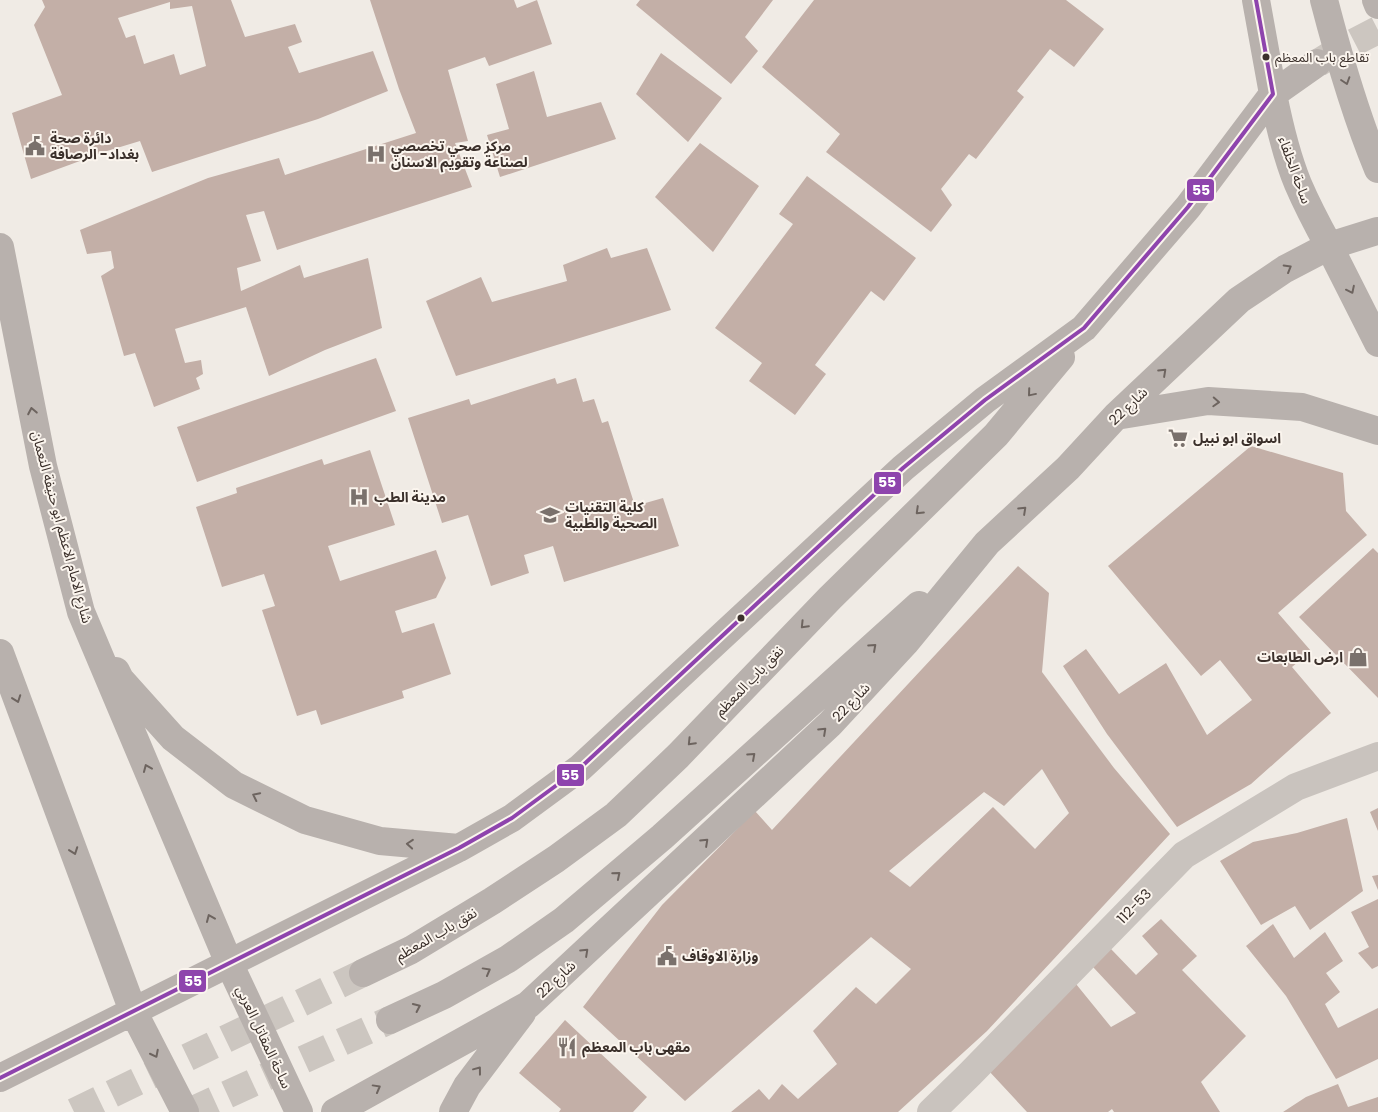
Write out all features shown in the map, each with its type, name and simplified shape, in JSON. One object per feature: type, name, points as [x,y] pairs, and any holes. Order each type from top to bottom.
[{"type":"main road","points":[[1256,0],[1273,94]]},
{"type":"main road","points":[[1324,0],[1342,68],[1361,128],[1378,169]]},
{"type":"main road","points":[[1376,0],[1378,5]]},
{"type":"main road","points":[[0,1078],[459,848],[512,818],[580,768],[903,468],[985,400],[1084,328],[1188,207],[1273,94],[1317,63]]},
{"type":"main road","name":"ساحة الخلفاء","points":[[1273,94],[1283,139],[1298,183],[1378,343]]},
{"type":"main road","points":[[1329,246],[1377,231]]},
{"type":"main road","name":"شارع 22","points":[[335,1112],[528,1005],[830,724],[905,643],[987,543],[1068,468],[1116,416],[1239,300],[1285,269],[1329,246]]},
{"type":"main road","name":"شارع الامام الاعظم ابو حنيفة النعمان","points":[[0,247],[43,466],[81,612],[230,962]]},
{"type":"main road","name":"نفق باب المعظم","points":[[363,973],[411,950],[492,901],[556,859],[616,815],[678,756],[830,598],[996,435],[1084,328]]},
{"type":"main road","points":[[1116,416],[1208,401],[1302,408],[1378,431]]},
{"type":"main road","points":[[390,1020],[444,995],[508,959],[564,920],[662,837],[987,543]]},
{"type":"main road","points":[[81,612],[120,679],[172,738],[234,785],[305,820],[362,836],[380,841],[459,848]]},
{"type":"main road","points":[[0,653],[133,1011],[184,1112]]},
{"type":"main road","name":"ساحة المقاتل العربي","points":[[230,962],[299,1112]]},
{"type":"main road","points":[[454,1112],[467,1086],[528,1005]]},
{"type":"lane","name":"112-53","points":[[931,1112],[1184,855],[1296,787],[1378,756]]},
{"type":"building","points":[[42,0],[231,0],[245,37],[295,24],[302,42],[288,47],[299,73],[373,51],[388,91],[318,119],[152,172],[140,141],[31,179],[12,113],[62,95],[34,25],[45,7]],"holes":[[[170,2],[170,9],[192,6],[206,66],[180,75],[174,54],[144,64],[135,35],[126,38],[118,18]]]},
{"type":"building","points":[[370,0],[514,0],[517,8],[537,0],[552,44],[489,66],[485,57],[448,70],[468,141],[455,143],[472,187],[277,250],[264,211],[246,215],[261,261],[237,268],[241,291],[300,265],[304,278],[368,258],[382,328],[325,350],[269,376],[246,307],[175,329],[185,363],[201,360],[203,374],[196,378],[200,389],[154,407],[135,353],[124,356],[101,276],[114,268],[111,251],[87,254],[80,230],[208,178],[279,158],[285,175],[416,133],[399,89]]},
{"type":"building","points":[[640,0],[773,0],[745,37],[758,51],[731,84],[636,5]]},
{"type":"building","points":[[814,0],[1066,0],[1104,29],[1074,67],[1050,49],[1017,91],[1024,97],[976,159],[969,154],[941,189],[952,205],[931,232],[826,152],[840,134],[762,67]]},
{"type":"building","points":[[661,53],[722,98],[688,142],[636,94]]},
{"type":"building","points":[[534,71],[547,117],[601,102],[616,139],[500,177],[487,135],[509,129],[496,84]]},
{"type":"building","points":[[700,143],[759,186],[713,252],[655,197]]},
{"type":"building","points":[[807,176],[916,258],[884,301],[871,291],[815,365],[826,374],[795,415],[749,381],[762,363],[715,328],[793,224],[779,214]]},
{"type":"building","points":[[607,248],[611,258],[647,248],[671,310],[456,376],[426,301],[481,277],[492,302],[567,281],[563,265]]},
{"type":"building","points":[[376,358],[396,411],[197,482],[177,427]]},
{"type":"building","points":[[555,378],[557,384],[576,378],[583,402],[594,399],[602,423],[608,421],[635,506],[663,498],[679,546],[564,582],[553,546],[524,555],[529,573],[491,586],[468,515],[442,523],[408,418],[469,399],[471,405]]},
{"type":"building","points":[[1251,446],[1343,473],[1346,511],[1367,535],[1278,613],[1311,651],[1292,667],[1331,713],[1251,784],[1177,827],[1107,734],[1063,666],[1086,649],[1119,694],[1166,663],[1207,735],[1252,700],[1220,660],[1201,676],[1108,566]]},
{"type":"building","points":[[370,450],[395,525],[328,546],[340,581],[436,550],[446,578],[436,598],[395,611],[402,633],[434,623],[451,674],[402,691],[404,698],[321,725],[316,710],[297,716],[262,610],[275,606],[264,574],[222,587],[196,507],[237,493],[236,488],[322,459],[324,465]]},
{"type":"building","name":"ارض الطابعات","points":[[1373,548],[1378,553],[1378,698],[1299,617]]},
{"type":"building","points":[[1018,566],[1049,593],[1042,672],[1114,768],[1170,834],[987,1031],[898,1112],[731,1112],[759,1089],[769,1100],[782,1084],[798,1099],[837,1064],[813,1031],[856,987],[876,1004],[911,969],[871,937],[685,1101],[583,1007],[662,905],[755,811],[772,830]],"holes":[[[1042,769],[1069,813],[1035,849],[993,807],[910,887],[889,871],[984,792],[1004,806]]]},
{"type":"building","points":[[1378,808],[1378,831],[1370,812]]},
{"type":"building","points":[[1347,818],[1363,891],[1310,930],[1295,906],[1261,925],[1220,861],[1253,842],[1297,833]]},
{"type":"building","points":[[1378,875],[1378,890],[1372,876]]},
{"type":"building","points":[[1378,899],[1378,966],[1372,969],[1358,953],[1369,947],[1351,912]]},
{"type":"building","points":[[1161,919],[1197,956],[1182,970],[1246,1036],[1201,1082],[1220,1112],[1114,1112],[1112,1109],[1108,1112],[1027,1112],[988,1070],[1076,984],[1111,1027],[1136,1013],[1093,967],[1111,949],[1136,975],[1158,954],[1142,936]]},
{"type":"building","points":[[1273,924],[1294,958],[1325,932],[1343,961],[1326,973],[1340,992],[1325,1004],[1338,1028],[1378,1008],[1378,1059],[1336,1079],[1286,996],[1246,946]]},
{"type":"building","name":"مقهى باب المعظم","points":[[565,1020],[647,1097],[633,1112],[559,1112],[561,1109],[519,1073]]},
{"type":"building","points":[[1338,1084],[1348,1107],[1378,1097],[1378,1112],[1283,1112],[1306,1097]]},
{"type":"tunnel","points":[[1318,63],[1378,30]]},
{"type":"tunnel","points":[[74,1112],[363,973]]},
{"type":"tunnel","points":[[189,1112],[390,1020]]},
{"type":"transit line","name":"55","points":[[0,1078],[459,848],[512,818],[580,768],[903,468],[985,400],[1084,328],[1188,207],[1273,94],[1256,0]]},
{"type":"place","name":"تقاطع باب المعظم","points":[[1266,57]]},
{"type":"place","name":"دائرة صحة بغداد- الرصافة","points":[[35,146]]},
{"type":"place","name":"مركز صحي تخصصي لصناعة وتقويم الاسنان","points":[[376,154]]},
{"type":"place","name":"اسواق ابو نبيل","points":[[1178,438]]},
{"type":"place","name":"مدينة الطب","points":[[359,497]]},
{"type":"place","name":"كلية التقنيات الصحية والطبية","points":[[550,515]]},
{"type":"place","name":"ارض الطابعات","points":[[1358,657]]},
{"type":"place","name":"وزارة الاوقاف","points":[[667,956]]},
{"type":"place","name":"مقهى باب المعظم","points":[[567,1047]]}]
